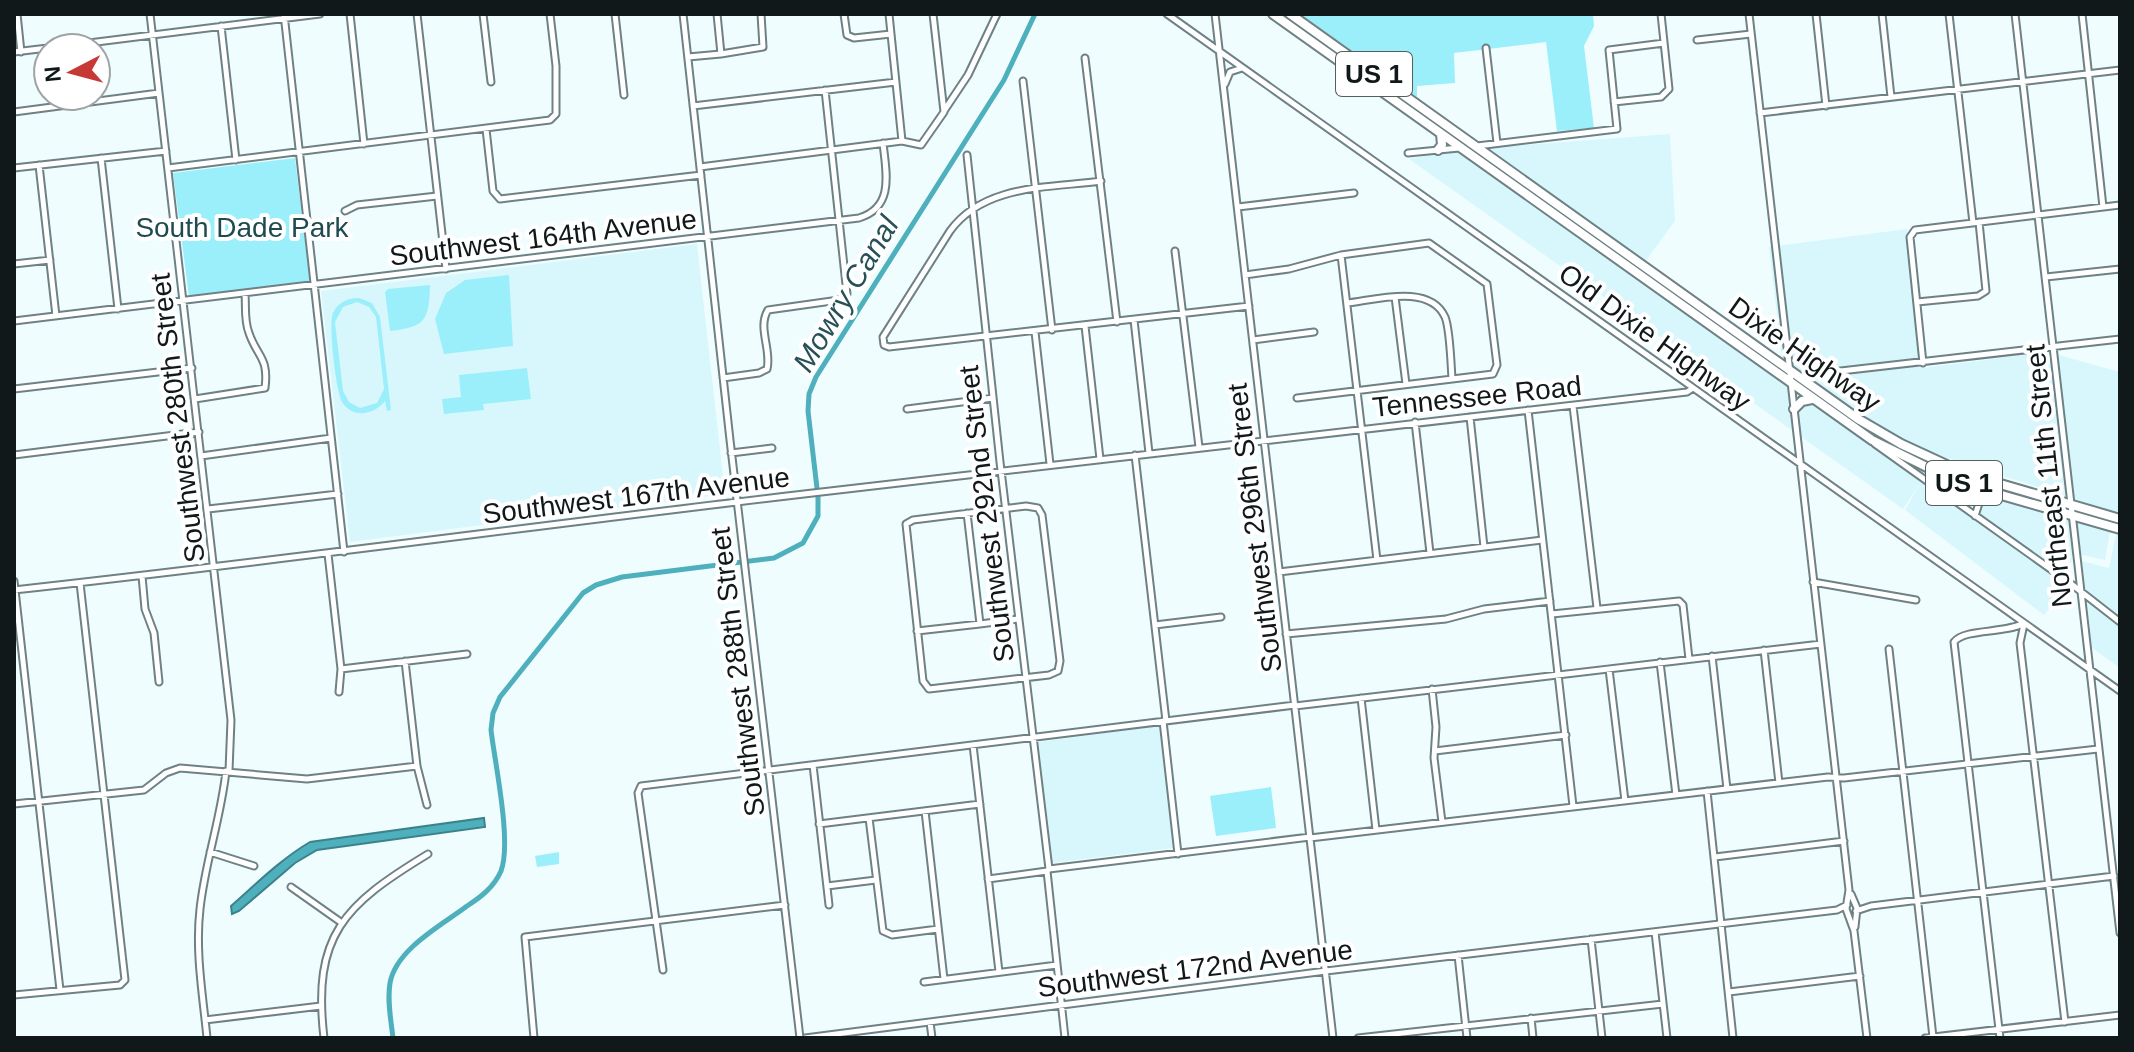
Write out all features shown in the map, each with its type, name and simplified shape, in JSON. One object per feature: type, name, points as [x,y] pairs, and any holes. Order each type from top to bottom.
[{"type":"highway","name":"US 1","points":[[1273,14],[1286,17],[1331,50],[1339,49],[1497,163]]},
{"type":"highway","name":"US 1","points":[[1286,17],[1337,60],[1577,231]]},
{"type":"highway","points":[[1337,60],[1343,59],[1382,85],[1396,90]]},
{"type":"highway","points":[[1438,150],[1442,142],[1438,132],[1445,131],[1466,146],[1475,146]]},
{"type":"highway","points":[[1460,148],[1468,149],[1490,163],[1497,163]]},
{"type":"highway","name":"Dixie Highway","points":[[1497,163],[1789,367],[1858,419],[1895,441],[1985,486],[2120,519]]},
{"type":"highway","points":[[1577,231],[1592,236],[1627,261],[1632,259]]},
{"type":"highway","name":"Dixie Highway","points":[[1577,231],[1872,440]]},
{"type":"highway","points":[[1638,275],[1645,274],[1678,297],[1693,302]]},
{"type":"highway","points":[[1736,344],[1745,346],[1778,368],[1789,367]]},
{"type":"highway","points":[[1794,409],[1802,401],[1812,399]]},
{"type":"highway","name":"US 1","points":[[1872,440],[1941,474],[2120,529]]},
{"type":"street","points":[[17,14],[18,52]]},
{"type":"street","name":"Southwest 280th Street","points":[[150,14],[231,720],[228,771],[199,917],[201,984],[207,1038]]},
{"type":"street","points":[[112,40],[284,16],[320,14]]},
{"type":"street","points":[[350,14],[364,144]]},
{"type":"street","points":[[417,14],[446,269]]},
{"type":"street","points":[[483,14],[491,82]]},
{"type":"street","points":[[168,168],[546,122],[554,118],[556,66],[550,14]]},
{"type":"street","points":[[615,14],[624,95]]},
{"type":"street","name":"Southwest 288th Street","points":[[683,14],[731,453],[803,1038]]},
{"type":"street","points":[[717,14],[721,54]]},
{"type":"street","points":[[688,57],[763,47],[761,14]]},
{"type":"street","points":[[844,14],[846,32],[851,38],[891,34]]},
{"type":"street","points":[[889,14],[902,141]]},
{"type":"street","points":[[933,14],[944,112]]},
{"type":"street","points":[[700,167],[883,143],[924,143],[968,75],[997,14]]},
{"type":"street","name":"Old Dixie Highway","points":[[1167,14],[2120,691]]},
{"type":"street","name":"Southwest 296th Street","points":[[1215,14],[1333,1038]]},
{"type":"street","points":[[1614,102],[1661,97],[1667,93],[1661,14]]},
{"type":"street","points":[[1749,14],[1867,1038]]},
{"type":"street","points":[[1816,14],[1826,106]]},
{"type":"street","points":[[1882,14],[1891,97]]},
{"type":"street","points":[[1917,302],[1978,296],[1986,291],[1949,14]]},
{"type":"street","name":"Northeast 11th Street","points":[[2015,14],[2120,933]]},
{"type":"street","points":[[2082,14],[2103,207]]},
{"type":"street","points":[[284,16],[344,552]]},
{"type":"street","points":[[221,26],[236,160]]},
{"type":"street","points":[[1204,42],[1217,34]]},
{"type":"street","points":[[1697,40],[1752,34]]},
{"type":"street","points":[[1475,146],[1617,129],[1609,50],[1664,43]]},
{"type":"street","points":[[1486,48],[1497,143]]},
{"type":"street","points":[[1085,58],[1117,322]]},
{"type":"street","points":[[1224,89],[1230,72],[1242,68]]},
{"type":"street","points":[[1760,113],[2120,70]]},
{"type":"street","points":[[1023,81],[1052,330]]},
{"type":"street","points":[[693,106],[896,82]]},
{"type":"street","points":[[723,378],[765,371],[768,363],[766,312],[773,308],[839,300],[846,295],[848,287],[825,90]]},
{"type":"street","points":[[14,112],[159,93]]},
{"type":"street","points":[[941,93],[954,95]]},
{"type":"street","points":[[486,129],[493,191],[497,198],[701,175]]},
{"type":"street","name":"Southwest 164th Avenue","points":[[14,321],[867,216],[882,202],[887,187],[883,143]]},
{"type":"street","points":[[1408,153],[1460,148]]},
{"type":"street","points":[[14,168],[166,151]]},
{"type":"street","name":"Southwest 292nd Street","points":[[967,155],[1062,1005]]},
{"type":"street","points":[[101,158],[118,309]]},
{"type":"street","points":[[39,165],[56,316]]},
{"type":"street","points":[[1101,181],[1002,194],[960,219],[883,337],[884,345],[889,347],[1035,332],[1249,306]]},
{"type":"street","points":[[1238,207],[1354,193]]},
{"type":"street","points":[[345,211],[357,205],[437,196]]},
{"type":"street","points":[[1923,363],[1912,232],[2120,205]]},
{"type":"street","points":[[1245,275],[1289,269],[1341,255],[1429,243],[1487,284],[1496,370],[1488,376],[1297,398]]},
{"type":"street","points":[[1175,251],[1199,447]]},
{"type":"street","points":[[1341,255],[1377,560]]},
{"type":"street","points":[[14,264],[50,260]]},
{"type":"street","points":[[2046,277],[2120,269]]},
{"type":"street","points":[[195,399],[265,388],[264,362],[249,334],[245,294]]},
{"type":"street","points":[[1347,303],[1418,296],[1432,304],[1445,316],[1452,379]]},
{"type":"street","points":[[1395,297],[1406,384]]},
{"type":"street","points":[[1134,320],[1149,453]]},
{"type":"street","points":[[1085,326],[1100,459]]},
{"type":"street","points":[[1035,332],[1050,464]]},
{"type":"street","points":[[1253,340],[1314,332]]},
{"type":"street","points":[[1792,385],[1823,373],[2120,339]]},
{"type":"street","points":[[14,389],[192,368]]},
{"type":"street","name":"Tennessee Road","points":[[1264,440],[1573,406],[1687,392],[1693,388]]},
{"type":"street","points":[[907,409],[993,398]]},
{"type":"street","points":[[1573,406],[1597,608]]},
{"type":"street","points":[[1528,410],[1573,806]]},
{"type":"street","points":[[1470,417],[1484,547]]},
{"type":"street","points":[[1415,422],[1430,553]]},
{"type":"street","points":[[14,455],[199,432]]},
{"type":"street","points":[[201,456],[332,438]]},
{"type":"street","name":"Southwest 167th Avenue","points":[[14,590],[1264,440]]},
{"type":"street","points":[[1872,440],[1879,448],[2081,590],[2120,622]]},
{"type":"street","points":[[731,453],[772,448]]},
{"type":"street","points":[[1135,455],[1178,854]]},
{"type":"street","points":[[1803,489],[1817,477]]},
{"type":"street","points":[[1975,516],[1985,486]]},
{"type":"street","points":[[208,509],[338,494]]},
{"type":"street","points":[[1031,506],[1041,511],[1059,668],[1053,674],[929,689],[923,681],[905,526],[913,520],[967,513],[1031,506]]},
{"type":"street","points":[[967,513],[980,624]]},
{"type":"street","points":[[1279,572],[1542,540]]},
{"type":"street","points":[[328,554],[341,669],[339,692]]},
{"type":"street","points":[[142,576],[145,609],[154,633],[159,682]]},
{"type":"street","points":[[14,581],[60,990]]},
{"type":"street","points":[[1813,582],[1916,600]]},
{"type":"street","points":[[14,995],[124,983],[125,980],[80,583]]},
{"type":"street","points":[[1286,634],[1446,619],[1484,609],[1550,601]]},
{"type":"street","points":[[1552,614],[1679,601],[1683,605],[1689,659]]},
{"type":"street","points":[[1155,625],[1221,617]]},
{"type":"street","points":[[917,631],[1018,619]]},
{"type":"street","points":[[2000,1038],[1954,640],[1964,635],[2011,629],[2024,623]]},
{"type":"street","points":[[2024,623],[2020,643],[2065,1022]]},
{"type":"street","points":[[663,970],[638,793],[641,786],[1821,644]]},
{"type":"street","points":[[1889,649],[1933,1037]]},
{"type":"street","points":[[1764,650],[1779,783]]},
{"type":"street","points":[[341,669],[467,654]]},
{"type":"street","points":[[1712,656],[1727,789]]},
{"type":"street","points":[[405,661],[417,766],[427,805]]},
{"type":"street","points":[[1660,662],[1676,795]]},
{"type":"street","points":[[1609,669],[1625,801]]},
{"type":"street","points":[[2092,692],[2108,682]]},
{"type":"street","points":[[1432,689],[1442,822]]},
{"type":"street","points":[[1361,698],[1376,830]]},
{"type":"street","points":[[1435,751],[1566,735]]},
{"type":"street","points":[[973,745],[999,972]]},
{"type":"street","points":[[988,879],[1573,806],[2098,749]]},
{"type":"street","points":[[813,765],[829,905]]},
{"type":"street","points":[[14,804],[144,790],[166,773],[180,768],[307,779],[417,766]]},
{"type":"street","points":[[1707,791],[1733,1038]]},
{"type":"street","points":[[819,824],[980,804]]},
{"type":"street","points":[[925,811],[944,979]]},
{"type":"street","points":[[869,818],[881,925],[886,934],[938,929]]},
{"type":"street","points":[[1715,857],[1844,841]]},
{"type":"street","points":[[210,852],[254,866]]},
{"type":"street","points":[[324,1038],[320,985],[324,962],[342,923],[365,897],[428,854]]},
{"type":"street","points":[[1852,908],[2114,876]]},
{"type":"street","points":[[827,886],[876,880]]},
{"type":"street","points":[[291,887],[342,923]]},
{"type":"street","points":[[534,1038],[525,937],[785,905]]},
{"type":"street","name":"Southwest 172nd Avenue","points":[[803,1038],[1852,908]]},
{"type":"street","points":[[1655,932],[1667,1038]]},
{"type":"street","points":[[1591,939],[1602,1038]]},
{"type":"street","points":[[1458,955],[1467,1038]]},
{"type":"street","points":[[924,982],[1057,965]]},
{"type":"street","points":[[1729,992],[1860,976]]},
{"type":"street","points":[[1358,1038],[1663,1004]]},
{"type":"street","points":[[1062,1005],[1065,1038]]},
{"type":"street","points":[[205,1020],[321,1006]]},
{"type":"street","points":[[1925,1038],[2120,1015]]},
{"type":"street","points":[[1531,1018],[1533,1038]]},
{"type":"street","points":[[930,1022],[932,1038]]},
{"type":"shaded area","points":[[1670,134],[1675,221],[1634,277],[1785,385],[1769,247],[1907,229],[1922,368],[2048,352],[2120,372],[2120,514],[1935,454],[1922,480],[1927,472],[1974,492],[2110,532],[2105,560],[2073,553],[2067,585],[2044,615],[1905,510],[1920,483],[1903,509],[1409,159],[1457,150]]},
{"type":"shaded area","points":[[697,244],[725,494],[350,542],[321,291]]},
{"type":"shaded area","points":[[2116,534],[2120,535],[2120,668],[2092,648],[2082,561],[2109,568]]},
{"type":"shaded area","points":[[1159,726],[1173,848],[1052,863],[1038,742]]},
{"type":"shaded area","points":[[484,818],[485,827],[317,850],[295,863],[232,914],[231,906],[279,864],[310,842]]},
{"type":"green space","points":[[1300,14],[1593,14],[1594,26],[1584,46],[1594,128],[1557,131],[1546,42],[1454,53],[1455,83],[1417,86],[1417,97]]},
{"type":"green space","name":"South Dade Park","points":[[295,158],[310,282],[189,297],[173,173]]},
{"type":"green space","points":[[509,275],[513,346],[444,354],[435,319],[446,293],[465,280]]},
{"type":"green space","points":[[430,285],[423,320],[411,327],[390,331],[385,292],[388,289]]},
{"type":"green space","points":[[355,298],[372,303],[380,317],[391,410],[387,411],[385,401],[369,412],[358,413],[342,402],[333,358],[332,320],[338,306]],"holes":[[[357,302],[369,307],[376,317],[384,389],[377,403],[360,408],[349,402],[343,391],[335,322],[343,307]]]},
{"type":"green space","points":[[527,368],[531,399],[483,404],[484,410],[444,414],[442,399],[461,397],[459,375]]},
{"type":"green space","points":[[1271,787],[1276,828],[1216,836],[1210,796]]},
{"type":"green space","points":[[559,852],[559,864],[537,867],[535,856]]},
{"type":"waterway","name":"Mowry Canal","points":[[393,1038],[389,990],[401,959],[421,939],[482,895],[501,871],[504,823],[491,730],[493,713],[500,697],[583,593],[596,585],[622,577],[774,558],[803,543],[818,516],[808,411],[809,394],[816,377],[1004,80],[1035,14]]}]
